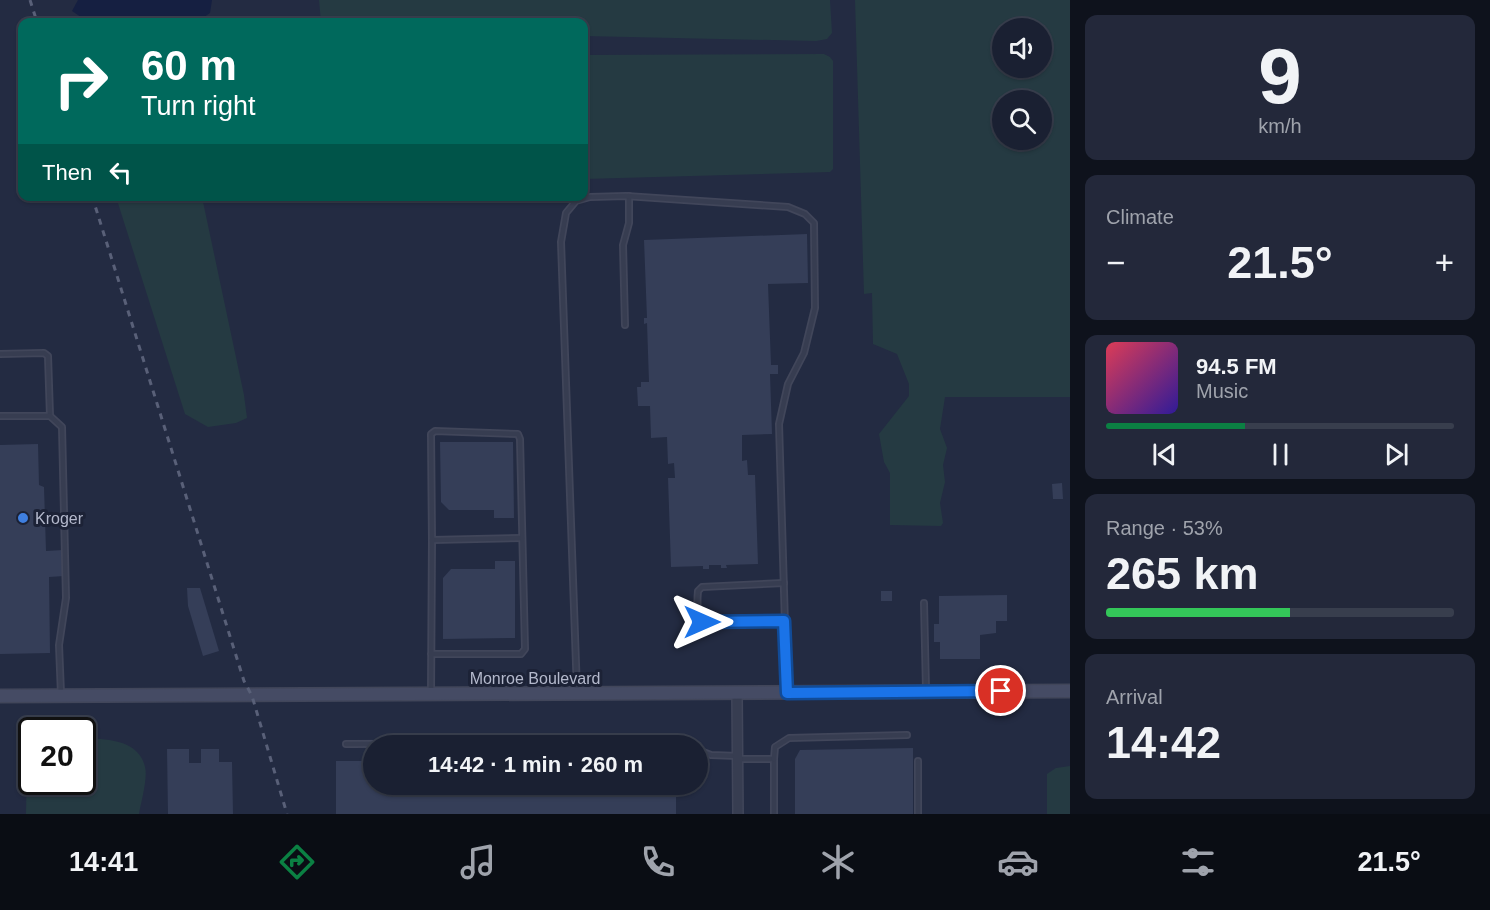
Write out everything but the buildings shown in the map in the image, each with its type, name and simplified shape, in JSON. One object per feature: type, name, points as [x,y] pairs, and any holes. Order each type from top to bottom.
[{"type":"street","name":"Monroe Boulevard","points":[[0,696],[1070,691]]},
{"type":"street","points":[[737,694],[738,814]]},
{"type":"lane","points":[[625,325],[623,245],[629,223],[629,196]]},
{"type":"lane","points":[[588,198],[629,196],[788,207],[805,214],[814,223],[815,308],[804,353],[788,384],[779,424],[787,693]]},
{"type":"lane","points":[[576,201],[566,213],[561,242],[578,694]]},
{"type":"lane","points":[[0,354],[45,353],[48,356],[50,416]]},
{"type":"lane","points":[[0,416],[50,416],[62,427],[66,598],[59,645],[61,696]]},
{"type":"lane","points":[[431,654],[521,654],[525,649],[520,439],[518,434],[435,431],[431,434],[432,540],[431,654],[431,695]]},
{"type":"lane","points":[[432,540],[522,538]]},
{"type":"lane","points":[[784,583],[702,587],[698,591],[699,617],[702,622],[784,621]]},
{"type":"lane","points":[[924,603],[926,692]]},
{"type":"lane","points":[[774,814],[775,747],[789,738],[907,735]]},
{"type":"lane","points":[[346,744],[363,744]]},
{"type":"lane","points":[[708,754],[774,759]]},
{"type":"lane","points":[[918,761],[918,814]]},
{"type":"shaded area","points":[[319,0],[830,0],[832,33],[827,39],[816,41],[588,36],[588,18],[321,18]]},
{"type":"shaded area","points":[[855,0],[1070,0],[1070,397],[945,397],[940,429],[947,448],[943,465],[945,482],[940,503],[943,523],[941,526],[890,525],[890,473],[884,462],[879,434],[909,396],[909,384],[897,354],[873,344],[872,293],[864,294]]},
{"type":"shaded area","points":[[824,54],[833,61],[833,169],[830,172],[588,179],[588,55]]},
{"type":"shaded area","points":[[117,201],[203,201],[247,418],[236,423],[208,427],[185,414]]},
{"type":"shaded area","points":[[96,739],[120,742],[136,751],[142,758],[146,777],[139,814],[26,814],[26,795],[96,795]]},
{"type":"shaded area","points":[[1070,766],[1070,814],[1047,814],[1047,774],[1056,768]]},
{"type":"water","points":[[78,0],[212,0],[210,13],[203,18],[82,18],[72,11]]},
{"type":"railway","points":[[30,0],[36,18]]},
{"type":"railway","points":[[94,201],[244,681],[252,696],[287,814]]},
{"type":"place","name":"Kroger","points":[[23,518]]},
{"type":"route","points":[[702,622],[784,621],[787,693],[1001,691]]}]
